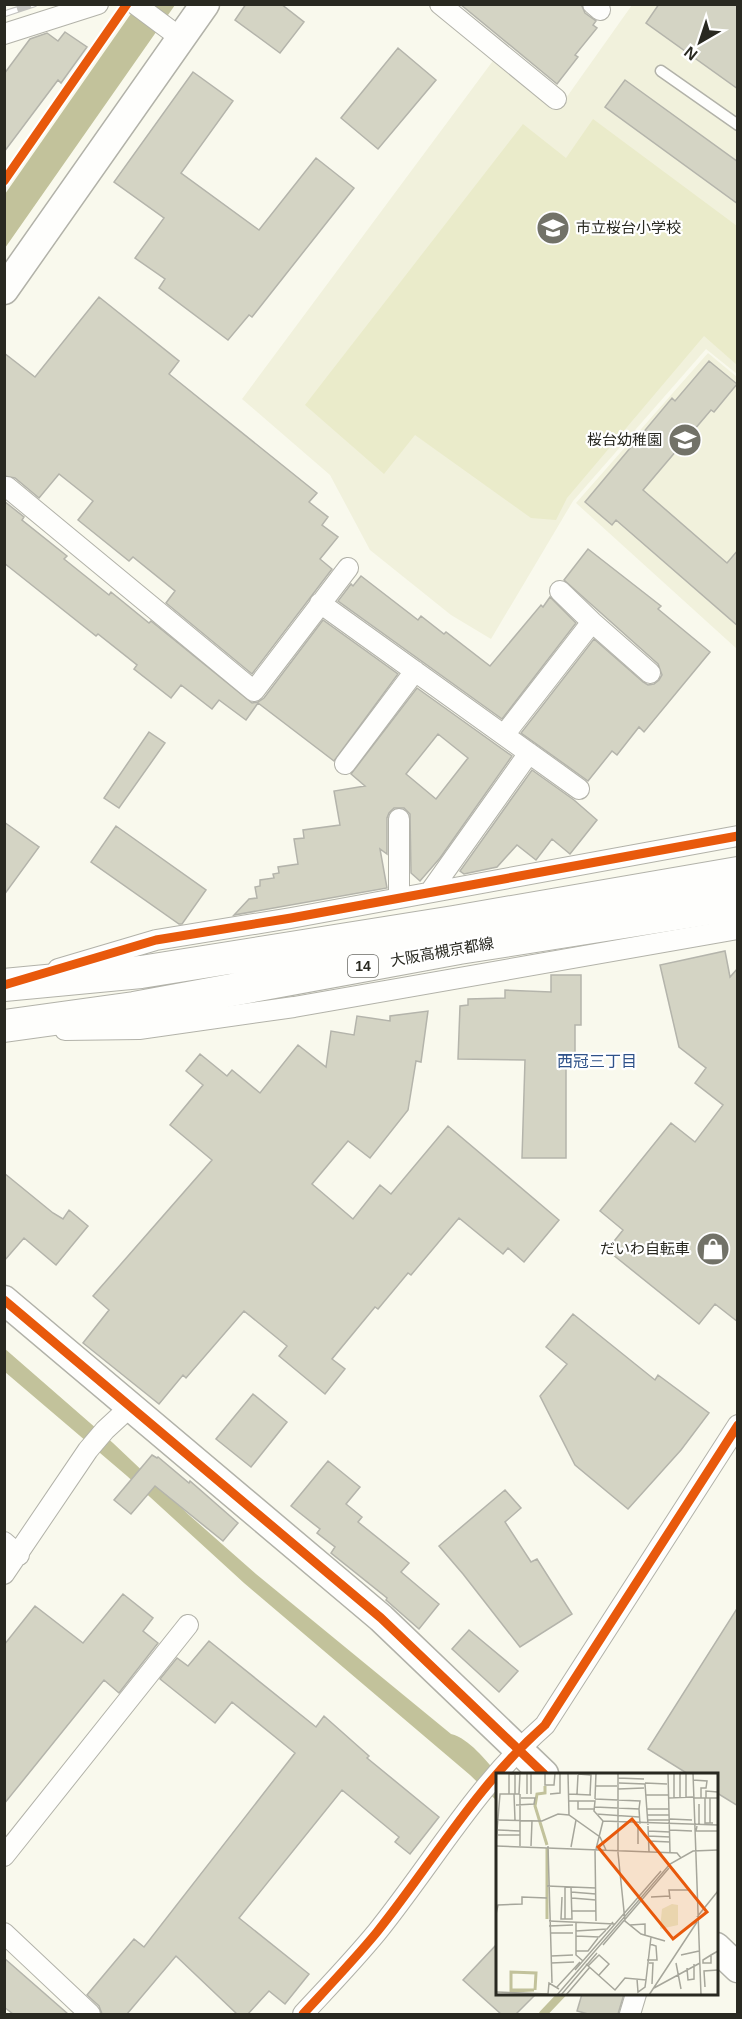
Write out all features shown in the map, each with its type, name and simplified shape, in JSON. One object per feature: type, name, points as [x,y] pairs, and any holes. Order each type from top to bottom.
[{"type":"main road","name":"大阪高槻京都線","points":[[4,985],[141,972],[454,922],[726,875]]},
{"type":"main road","name":"大阪高槻京都線","points":[[4,1026],[134,1008],[459,948],[732,914]]},
{"type":"street","points":[[4,34],[98,4]]},
{"type":"street","points":[[135,4],[174,33]]},
{"type":"street","points":[[4,290],[174,33],[205,4]]},
{"type":"street","points":[[440,4],[556,99]]},
{"type":"street","points":[[7,487],[254,691],[348,568]]},
{"type":"street","points":[[560,591],[650,673]]},
{"type":"street","points":[[320,603],[579,789]]},
{"type":"street","points":[[504,735],[592,622]]},
{"type":"street","points":[[345,764],[415,671]]},
{"type":"street","points":[[430,892],[529,753]]},
{"type":"street","points":[[399,819],[399,898]]},
{"type":"street","points":[[4,985],[156,940],[738,836]]},
{"type":"street","points":[[4,1030],[139,1029],[294,1007],[732,914]]},
{"type":"street","points":[[4,1300],[381,1618],[510,1758],[542,1773]]},
{"type":"street","points":[[4,1574],[12,1548],[87,1450],[131,1406]]},
{"type":"street","points":[[497,1773],[545,1725],[738,1425]]},
{"type":"street","points":[[4,1856],[188,1625]]},
{"type":"street","points":[[303,2014],[377,1931],[496,1774]]},
{"type":"street","points":[[4,1933],[90,2014]]},
{"type":"street","points":[[718,1948],[738,1968]]},
{"type":"street","points":[[630,2014],[636,1995]]},
{"type":"lane","points":[[661,71],[738,126]]},
{"type":"shaded area","points":[[137,5],[175,5],[5,248],[5,194]]},
{"type":"shaded area","name":"市立桜台小学校","points":[[632,5],[737,5],[737,374],[706,349],[573,501],[491,639],[451,615],[370,550],[330,475],[242,399],[495,58],[559,108]]},
{"type":"shaded area","points":[[593,119],[737,226],[737,365],[704,336],[567,498],[556,520],[531,518],[415,435],[384,474],[305,405],[523,124],[566,158]]},
{"type":"shaded area","name":"桜台幼稚園","points":[[708,353],[737,377],[737,649],[576,503]]},
{"type":"shaded area","points":[[4,1348],[113,1443],[256,1574],[451,1734],[465,1740],[497,1773],[496,1800],[470,1775],[244,1583],[127,1476],[5,1372]]},
{"type":"building","points":[[246,4],[281,4],[304,22],[280,53],[235,20]]},
{"type":"building","points":[[460,4],[581,4],[585,13],[596,21],[593,25],[597,28],[575,55],[578,57],[557,84]]},
{"type":"building","points":[[659,4],[738,4],[738,89],[646,23]]},
{"type":"building","points":[[65,32],[87,47],[61,83],[58,80],[4,152],[4,74],[30,39],[47,33],[58,41]]},
{"type":"building","points":[[398,48],[436,80],[378,149],[341,118]]},
{"type":"building","points":[[193,72],[233,101],[181,173],[259,230],[316,158],[354,188],[252,317],[249,315],[228,340],[159,288],[165,279],[135,258],[164,218],[114,182]]},
{"type":"building","points":[[625,80],[738,162],[738,204],[605,107]]},
{"type":"building","points":[[99,297],[179,361],[169,374],[317,493],[309,502],[328,517],[322,525],[338,537],[320,559],[332,569],[252,674],[166,603],[175,591],[133,557],[129,561],[78,520],[93,501],[59,474],[39,498],[15,478],[4,476],[4,353],[35,377]]},
{"type":"building","points":[[709,361],[737,384],[714,412],[711,410],[643,490],[727,563],[738,550],[738,626],[616,520],[612,525],[585,502],[672,398],[675,401]]},
{"type":"building","points":[[4,501],[24,517],[22,520],[67,556],[64,559],[109,595],[111,592],[149,623],[151,621],[252,703],[264,698],[323,620],[398,674],[334,761],[258,703],[246,720],[219,700],[212,709],[181,685],[171,698],[134,669],[137,665],[98,634],[96,636],[4,563]]},
{"type":"building","points":[[588,549],[661,606],[658,609],[710,652],[644,732],[639,727],[617,755],[612,751],[588,781],[521,733],[594,639],[648,685],[654,684],[662,675],[658,664],[564,580]]},
{"type":"building","points":[[361,576],[418,620],[421,616],[490,666],[550,597],[576,623],[502,719],[338,601],[351,584],[353,586]]},
{"type":"building","points":[[417,688],[512,756],[440,858],[420,881],[411,873],[410,814],[404,808],[394,808],[387,818],[387,854],[380,849],[387,888],[234,915],[249,899],[257,898],[255,887],[260,886],[260,880],[274,878],[273,874],[279,873],[278,867],[298,864],[294,839],[304,838],[303,830],[340,825],[334,791],[365,786],[351,774]],"holes":[[[438,734],[468,758],[436,799],[406,774]]]},
{"type":"building","points":[[149,732],[165,743],[119,808],[104,798]]},
{"type":"building","points":[[532,770],[574,800],[597,820],[570,854],[552,839],[536,860],[517,845],[497,867],[464,874],[460,871]]},
{"type":"building","points":[[4,822],[39,847],[4,895]]},
{"type":"building","points":[[116,826],[206,890],[182,924],[91,862]]},
{"type":"building","points":[[725,951],[730,977],[738,968],[738,1322],[715,1304],[699,1324],[607,1250],[623,1230],[600,1211],[671,1123],[695,1142],[723,1105],[695,1083],[706,1068],[679,1047],[660,965]]},
{"type":"building","points":[[551,975],[581,975],[581,1025],[575,1025],[575,1061],[566,1061],[566,1158],[522,1158],[525,1060],[458,1059],[460,1006],[468,1005],[468,999],[505,998],[505,990],[551,992]]},
{"type":"building","points":[[428,1011],[421,1062],[416,1061],[408,1110],[370,1158],[348,1141],[312,1184],[353,1219],[380,1185],[391,1194],[448,1126],[559,1220],[524,1262],[508,1248],[503,1254],[459,1218],[411,1275],[408,1273],[378,1309],[375,1307],[332,1359],[345,1369],[325,1394],[279,1356],[287,1346],[244,1311],[186,1378],[183,1375],[159,1404],[83,1343],[109,1310],[93,1296],[212,1160],[170,1125],[203,1085],[186,1071],[200,1054],[227,1076],[232,1070],[260,1093],[298,1045],[326,1067],[331,1031],[354,1035],[357,1016],[390,1021],[390,1016]]},
{"type":"building","points":[[4,1173],[53,1213],[63,1219],[69,1210],[88,1226],[56,1265],[24,1238],[4,1261]]},
{"type":"building","points":[[573,1314],[655,1380],[658,1375],[709,1413],[681,1450],[628,1509],[575,1465],[540,1396],[567,1364],[546,1347]]},
{"type":"building","points":[[253,1394],[287,1422],[251,1467],[216,1439]]},
{"type":"building","points":[[152,1455],[158,1457],[189,1483],[190,1481],[238,1523],[223,1541],[155,1486],[131,1514],[114,1500]]},
{"type":"building","points":[[328,1461],[360,1487],[346,1504],[362,1517],[358,1522],[409,1563],[401,1572],[439,1604],[419,1629],[386,1600],[387,1598],[331,1553],[335,1547],[317,1533],[320,1529],[291,1506]]},
{"type":"building","points":[[505,1490],[521,1508],[505,1522],[531,1562],[537,1559],[572,1614],[520,1647],[439,1546]]},
{"type":"building","points":[[123,1594],[153,1618],[143,1631],[158,1643],[119,1693],[104,1680],[4,1804],[4,1645],[35,1606],[83,1643]]},
{"type":"building","points":[[738,1607],[738,1806],[718,1794],[718,1773],[686,1773],[648,1749]]},
{"type":"building","points":[[469,1630],[518,1671],[499,1692],[452,1649]]},
{"type":"building","points":[[209,1641],[316,1727],[324,1716],[369,1756],[367,1758],[439,1817],[410,1854],[395,1842],[399,1837],[342,1790],[239,1918],[309,1974],[285,2004],[269,1991],[248,2014],[237,2014],[176,1956],[127,2014],[102,2014],[99,2006],[87,1995],[134,1939],[144,1947],[295,1753],[232,1702],[215,1723],[160,1679],[177,1658],[188,1666]]},
{"type":"building","points":[[496,1945],[496,1995],[535,1995],[516,2014],[501,2014],[463,1980]]},
{"type":"building","points":[[4,1958],[68,2014],[13,2014],[4,2007]]},
{"type":"building","points":[[582,1995],[624,1995],[618,2014],[588,2014],[577,2011]]},
{"type":"waterway","points":[[543,2014],[561,1995]]},
{"type":"railway","points":[[4,14],[34,4]]},
{"type":"cycle path","points":[[4,181],[127,4]]},
{"type":"cycle path","points":[[4,985],[156,940],[291,918],[738,836]]},
{"type":"cycle path","points":[[4,1300],[381,1618],[543,1773]]},
{"type":"cycle path","points":[[498,1773],[545,1725],[738,1425]]},
{"type":"cycle path","points":[[303,2014],[377,1932],[496,1775]]},
{"type":"place","name":"市立桜台小学校","points":[[553,228]]},
{"type":"place","name":"桜台幼稚園","points":[[685,440]]},
{"type":"place","name":"だいわ自転車","points":[[713,1249]]},
{"type":"district","name":"西冠三丁目","points":[[597,1061]]}]
